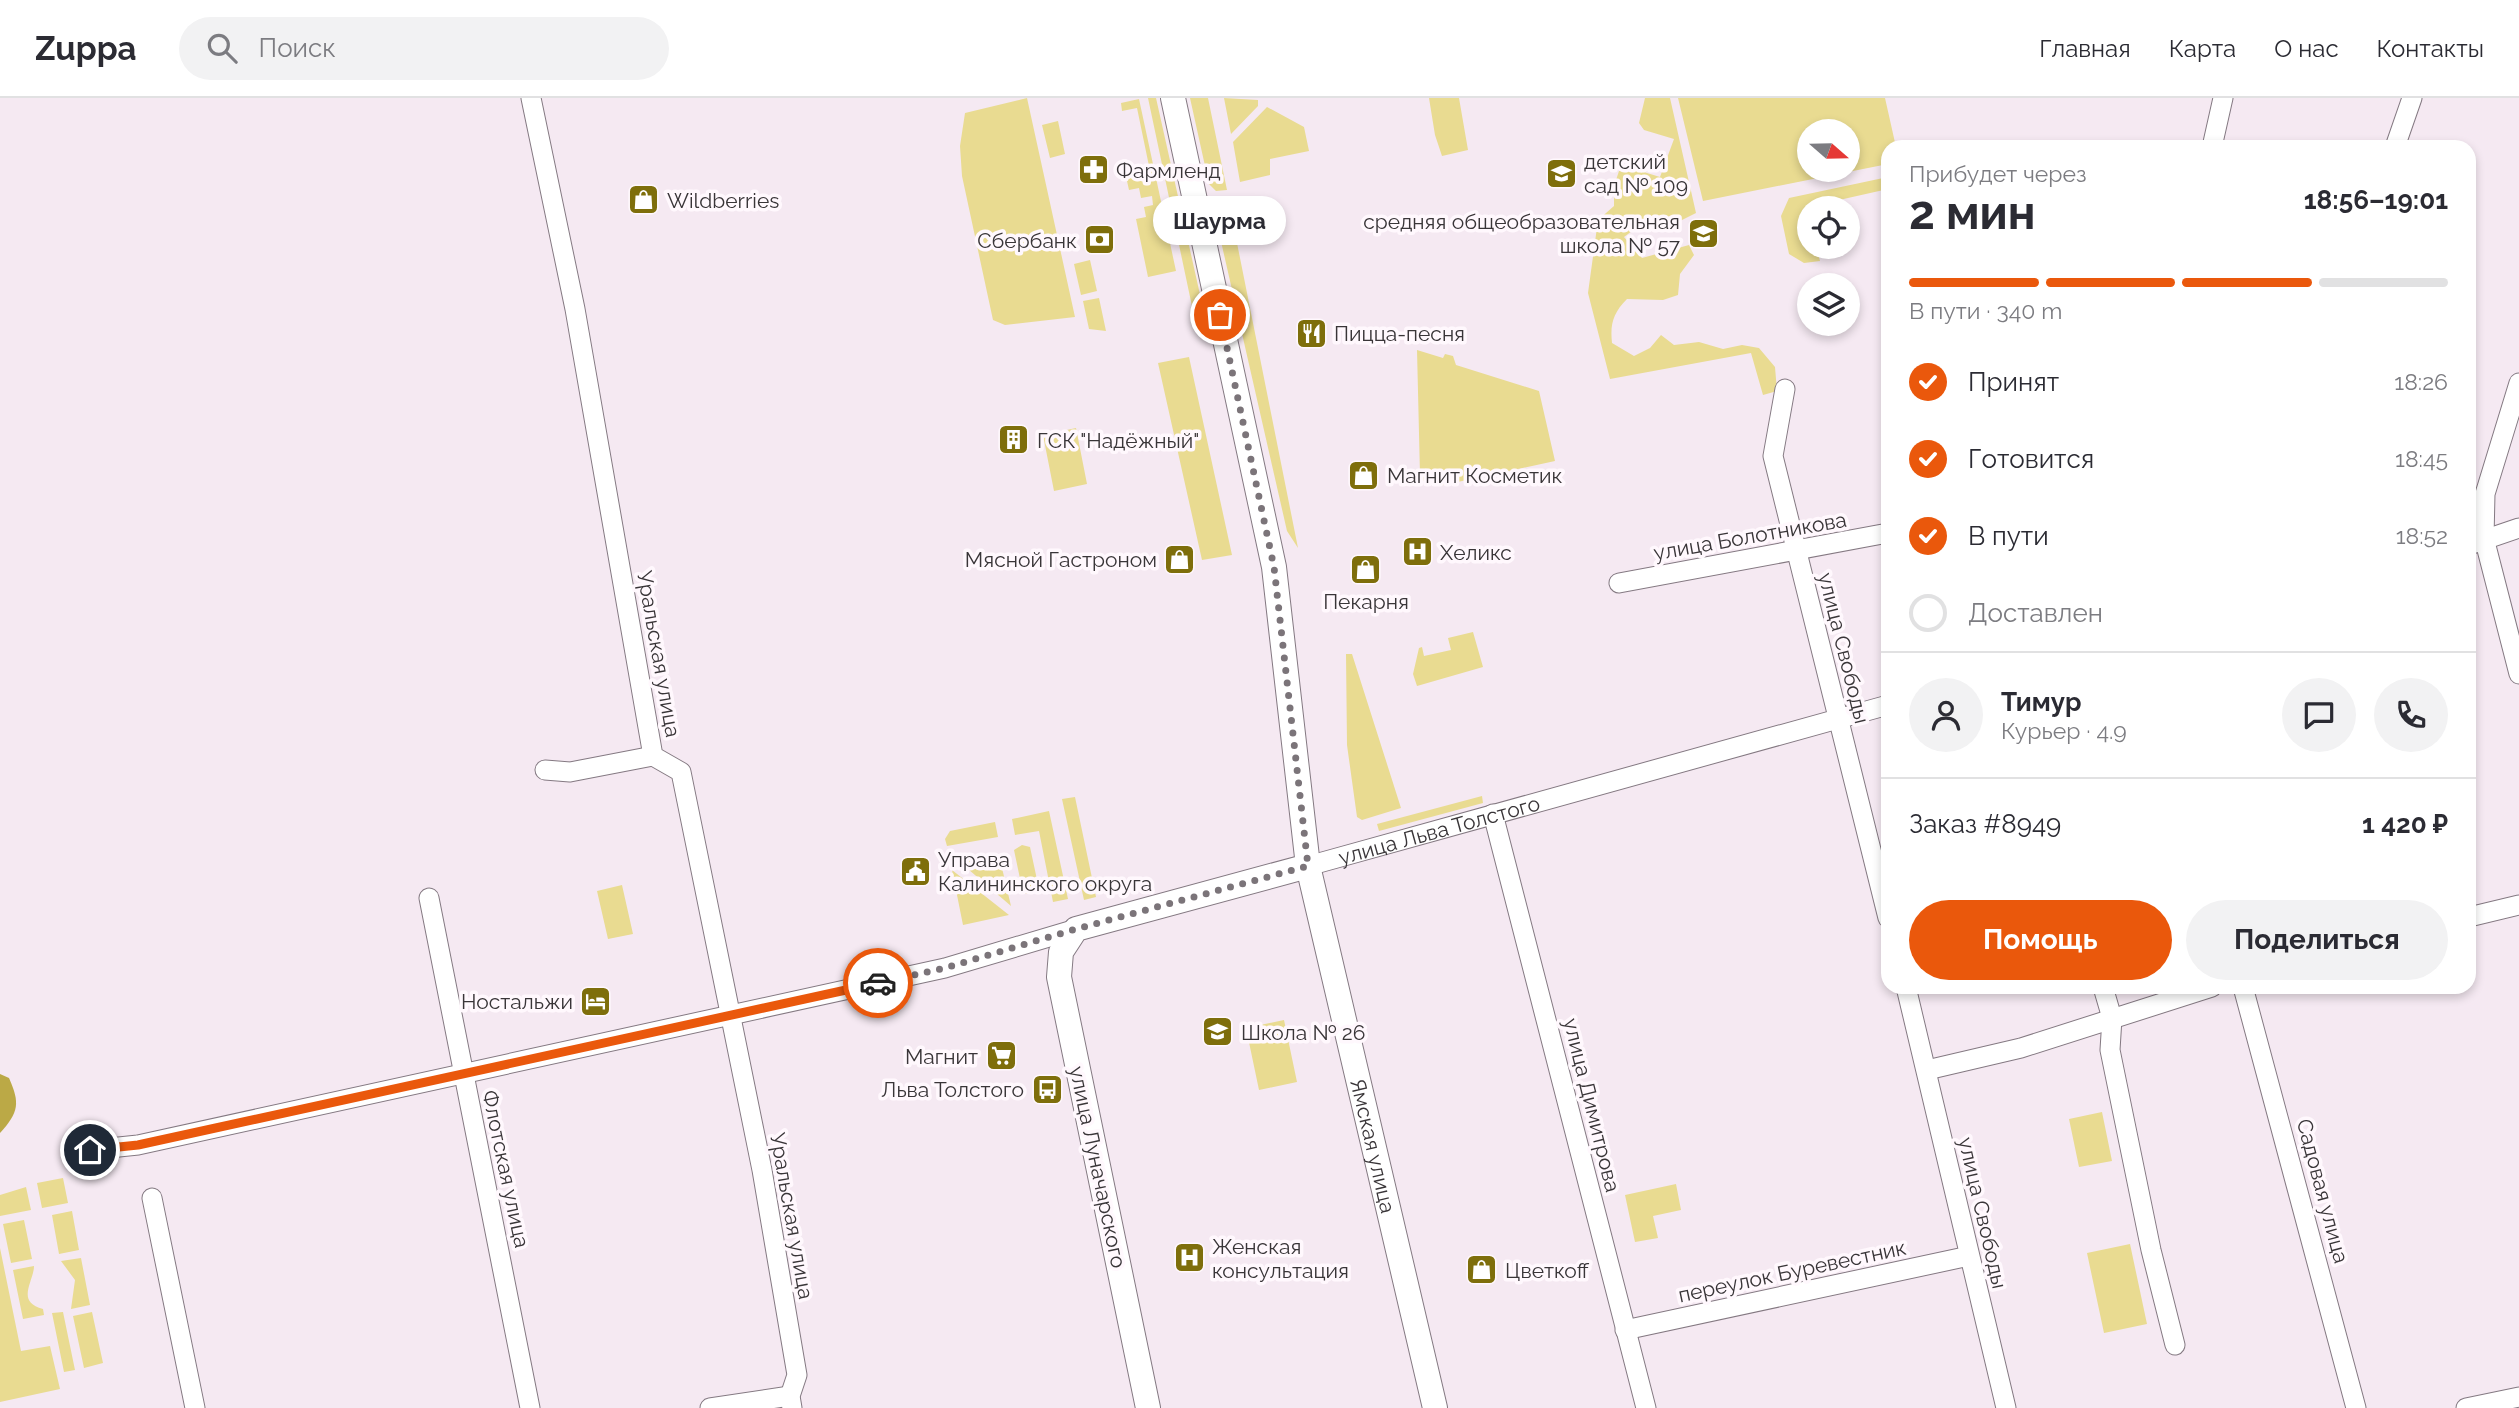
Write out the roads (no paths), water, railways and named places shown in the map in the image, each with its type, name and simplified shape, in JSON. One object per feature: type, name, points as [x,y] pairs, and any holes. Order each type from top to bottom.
[{"type":"main road","name":"Ямская улица","points":[[1173,98],[1274,567],[1308,866],[1435,1408]]},
{"type":"main road","name":"улица Льва Толстого","points":[[1076,929],[1308,866]]},
{"type":"main road","name":"улица Луначарского","points":[[1076,929],[1061,952],[1059,977],[1148,1408]]},
{"type":"street","name":"Уральская улица","points":[[531,98],[575,309],[653,756],[681,772],[762,1171],[797,1375],[791,1402]]},
{"type":"street","points":[[2214,140],[2223,98]]},
{"type":"street","points":[[2397,140],[2412,98]]},
{"type":"street","points":[[2519,383],[2485,494],[2477,542],[2519,674]]},
{"type":"street","name":"улица Свободы","points":[[1785,389],[1773,456],[1881,890]]},
{"type":"street","points":[[2477,542],[2519,528]]},
{"type":"street","name":"улица Болотникова","points":[[1619,583],[1881,534]]},
{"type":"street","name":"улица Льва Толстого","points":[[1308,866],[1881,707]]},
{"type":"street","points":[[545,771],[570,772],[653,756]]},
{"type":"street","name":"улица Димитрова","points":[[1493,814],[1646,1408]]},
{"type":"street","name":"Флотская улица","points":[[429,898],[530,1408]]},
{"type":"street","points":[[2476,915],[2519,905]]},
{"type":"street","name":"улица Льва Толстого","points":[[90,1150],[138,1145],[945,968],[1076,929]]},
{"type":"street","name":"улица Свободы","points":[[1908,994],[2006,1408]]},
{"type":"street","points":[[2105,994],[2112,1018],[2109,1050],[2151,1250],[2175,1345]]},
{"type":"street","points":[[1927,1070],[2021,1048],[2189,994]]},
{"type":"street","name":"Садовая улица","points":[[2245,994],[2356,1408]]},
{"type":"street","points":[[152,1198],[195,1408]]},
{"type":"street","name":"переулок Буревестник","points":[[1625,1330],[1969,1256]]},
{"type":"street","points":[[2466,1408],[2519,1398]]},
{"type":"street","points":[[710,1408],[791,1402]]},
{"type":"place","name":"Фармленд","points":[[1093,170]]},
{"type":"place","name":"детский сад № 109","points":[[1561,173]]},
{"type":"place","name":"Wildberries","points":[[644,200]]},
{"type":"place","name":"средняя общеобразовательная школа № 57","points":[[1703,233]]},
{"type":"place","name":"Сбербанк","points":[[1100,240]]},
{"type":"place","name":"Шаурма","points":[[1220,315]]},
{"type":"place","name":"Пицца-песня","points":[[1311,333]]},
{"type":"place","name":"ГСК \"Надёжный\"","points":[[1014,440]]},
{"type":"place","name":"Магнит Косметик","points":[[1364,475]]},
{"type":"place","name":"Хеликс","points":[[1417,552]]},
{"type":"place","name":"Мясной Гастроном","points":[[1180,559]]},
{"type":"place","name":"Пекарня","points":[[1366,569]]},
{"type":"place","name":"Управа Калининского округа","points":[[915,871]]},
{"type":"place","name":"Ностальжи","points":[[596,1001]]},
{"type":"place","name":"Школа № 26","points":[[1218,1032]]},
{"type":"place","name":"Магнит","points":[[1001,1056]]},
{"type":"place","name":"Льва Толстого","points":[[1047,1089]]},
{"type":"place","name":"Женская консультация","points":[[1189,1258]]},
{"type":"place","name":"Цветкоff","points":[[1482,1270]]}]
